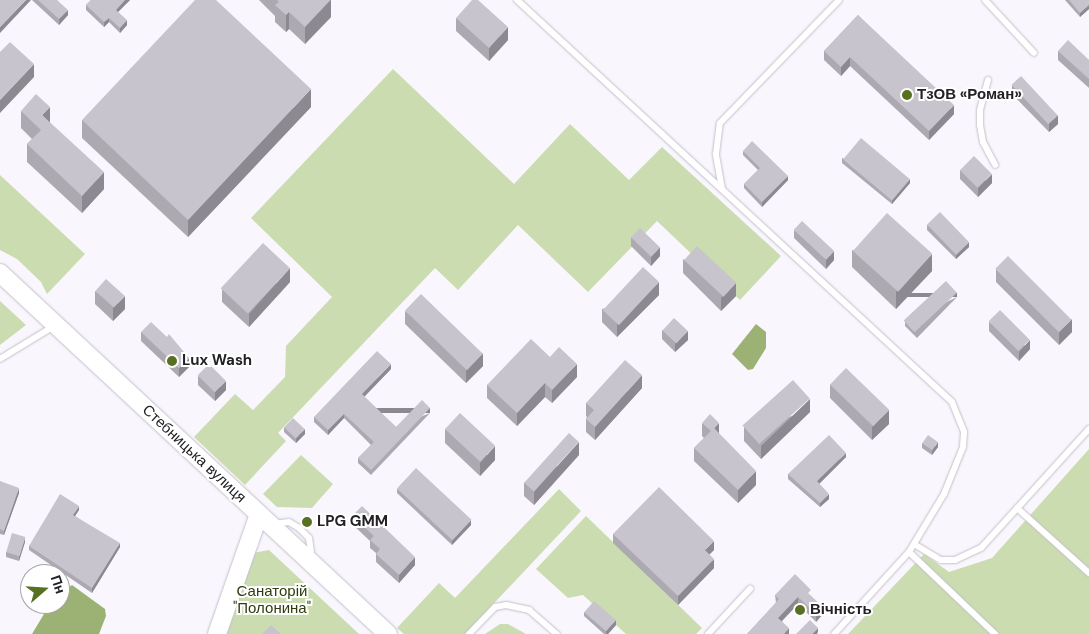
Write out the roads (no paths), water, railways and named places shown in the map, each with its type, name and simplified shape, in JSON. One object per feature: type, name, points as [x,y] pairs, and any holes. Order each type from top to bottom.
[{"type":"street","name":"Стебницька вулиця","points":[[0,273],[261,522],[312,563],[388,634]]},
{"type":"street","points":[[217,634],[261,522]]},
{"type":"lane","points":[[517,0],[952,402],[964,432],[963,447],[944,494],[909,552],[834,634]]},
{"type":"lane","points":[[722,189],[716,154],[720,123],[839,0]]},
{"type":"lane","points":[[985,0],[1034,53]]},
{"type":"lane","points":[[988,80],[980,110],[980,125],[983,142],[995,165]]},
{"type":"lane","points":[[0,359],[56,325]]},
{"type":"lane","points":[[914,544],[941,560],[967,556],[981,548],[1089,429]]},
{"type":"lane","points":[[1018,508],[1089,573]]},
{"type":"lane","points":[[909,552],[995,634]]},
{"type":"lane","points":[[708,634],[750,589]]},
{"type":"lane","points":[[470,634],[495,607],[506,605],[529,610],[557,634]]},
{"type":"place","name":"ТзОВ «Роман»","points":[[907,95]]},
{"type":"place","name":"Lux Wash","points":[[172,361]]},
{"type":"place","name":"LPG GMM","points":[[307,522]]},
{"type":"place","name":"Вічність","points":[[800,610]]},
{"type":"park label","name":"Санаторій \"Полонина\"","points":[[272,600]]}]
